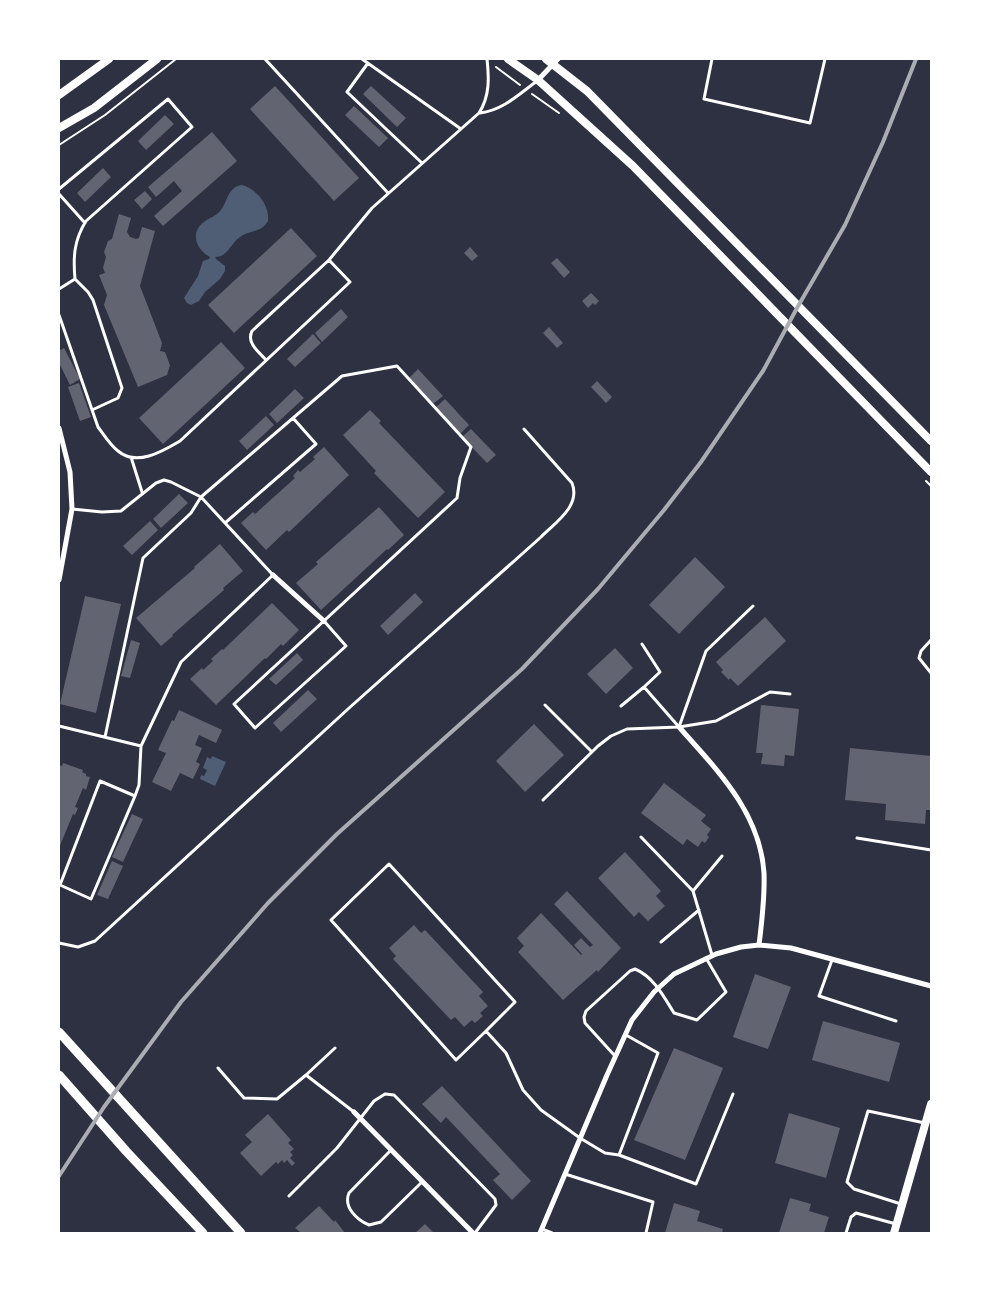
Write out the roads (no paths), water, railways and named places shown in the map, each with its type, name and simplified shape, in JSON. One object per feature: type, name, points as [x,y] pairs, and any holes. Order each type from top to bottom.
[{"type":"main road","points":[[59,1032],[241,1233]]},
{"type":"main road","points":[[60,1076],[126,1151],[203,1233]]},
{"type":"street","points":[[59,94],[109,59]]},
{"type":"street","points":[[59,128],[94,108],[157,59]]},
{"type":"street","points":[[508,59],[538,80],[633,166],[931,472]]},
{"type":"street","points":[[546,59],[556,62],[587,91],[931,441]]},
{"type":"street","points":[[538,80],[556,62]]},
{"type":"street","points":[[59,428],[70,472],[72,509],[61,556],[59,580]]},
{"type":"street","points":[[273,575],[324,621]]},
{"type":"street","points":[[679,727],[728,782],[746,810],[759,840],[764,872],[764,903],[759,945]]},
{"type":"street","points":[[541,1231],[632,1020],[658,988],[674,974],[712,955],[741,947],[759,945],[791,948],[931,986]]},
{"type":"street","points":[[894,1233],[931,1104]]},
{"type":"street","points":[[354,1112],[471,1233]]},
{"type":"lane","points":[[265,59],[388,193]]},
{"type":"lane","points":[[362,59],[461,129]]},
{"type":"lane","points":[[712,59],[704,99],[810,123],[825,59]]},
{"type":"lane","points":[[266,360],[250,340],[252,330],[329,260],[372,208],[479,113],[485,104],[488,94],[487,60]]},
{"type":"lane","points":[[368,62],[347,92],[422,163]]},
{"type":"lane","points":[[479,113],[502,107],[538,80]]},
{"type":"lane","points":[[59,189],[168,99],[192,127],[85,223],[79,232],[74,247],[75,279],[88,292],[92,300],[122,388],[118,398],[92,410]]},
{"type":"lane","points":[[59,194],[85,223]]},
{"type":"lane","points":[[59,314],[98,427],[119,453],[131,457],[150,457],[180,441],[350,282],[329,260]]},
{"type":"lane","points":[[59,289],[75,279]]},
{"type":"lane","points":[[105,737],[144,558],[191,513],[201,497],[342,376],[397,366],[471,447],[460,478],[457,498],[234,704],[255,728],[346,646],[324,621]]},
{"type":"lane","points":[[225,524],[316,444],[293,418]]},
{"type":"lane","points":[[59,943],[78,947],[95,941],[348,709],[541,537],[568,510],[574,501],[576,492],[572,483],[524,429]]},
{"type":"lane","points":[[131,457],[142,493]]},
{"type":"lane","points":[[72,509],[102,512],[121,511],[156,482],[164,480],[201,497],[273,575],[181,662],[142,746],[139,785],[91,899],[60,885],[100,781],[134,796]]},
{"type":"lane","points":[[679,727],[706,651],[753,606]]},
{"type":"lane","points":[[931,640],[921,650],[919,658],[931,672]]},
{"type":"lane","points":[[621,706],[660,672],[642,644]]},
{"type":"lane","points":[[644,687],[679,727]]},
{"type":"lane","points":[[543,800],[592,752],[611,736],[626,729],[679,727],[716,720],[770,692],[790,694]]},
{"type":"lane","points":[[545,705],[592,752]]},
{"type":"lane","points":[[59,726],[142,746]]},
{"type":"lane","points":[[641,837],[693,891],[712,955]]},
{"type":"lane","points":[[857,838],[931,850]]},
{"type":"lane","points":[[693,891],[722,856]]},
{"type":"lane","points":[[389,864],[515,1002],[486,1031],[456,1060],[331,920],[389,864]]},
{"type":"lane","points":[[661,942],[699,910]]},
{"type":"lane","points":[[616,1057],[586,1023],[584,1017],[586,1011],[630,971],[635,969],[646,975],[658,988],[674,1013],[697,1020],[726,992],[706,958]]},
{"type":"lane","points":[[832,959],[819,996],[896,1022]]},
{"type":"lane","points":[[486,1031],[506,1053],[523,1090],[541,1110],[605,1153],[619,1155],[696,1184],[733,1094]]},
{"type":"lane","points":[[619,1155],[658,1053],[626,1035]]},
{"type":"lane","points":[[218,1068],[244,1098],[278,1099],[335,1048]]},
{"type":"lane","points":[[306,1075],[354,1112]]},
{"type":"lane","points":[[289,1196],[337,1148],[374,1101],[382,1095],[389,1094],[397,1098],[495,1200],[496,1205],[471,1233]]},
{"type":"lane","points":[[903,1204],[854,1189],[847,1182],[862,1128],[868,1111],[926,1123]]},
{"type":"lane","points":[[392,1150],[349,1193],[347,1203],[358,1219],[369,1225],[382,1222],[422,1182]]},
{"type":"lane","points":[[565,1174],[653,1202],[646,1233]]},
{"type":"lane","points":[[846,1233],[851,1217],[856,1213],[897,1224]]},
{"type":"lane","points":[[541,1231],[552,1233]]},
{"type":"water","points":[[242,185],[253,190],[265,204],[268,221],[262,228],[240,237],[226,253],[215,257],[225,266],[225,271],[199,301],[191,305],[184,298],[198,276],[203,261],[210,257],[201,250],[196,241],[199,226],[217,214],[233,189]]},
{"type":"water","points":[[212,756],[226,762],[215,786],[200,779],[201,775],[204,776],[207,770],[203,768],[207,757],[211,759]]},
{"type":"railway","points":[[59,1176],[104,1107],[181,1002],[268,903],[337,834],[522,669],[598,589],[701,462],[763,371],[845,225],[883,142],[916,59]]}]
